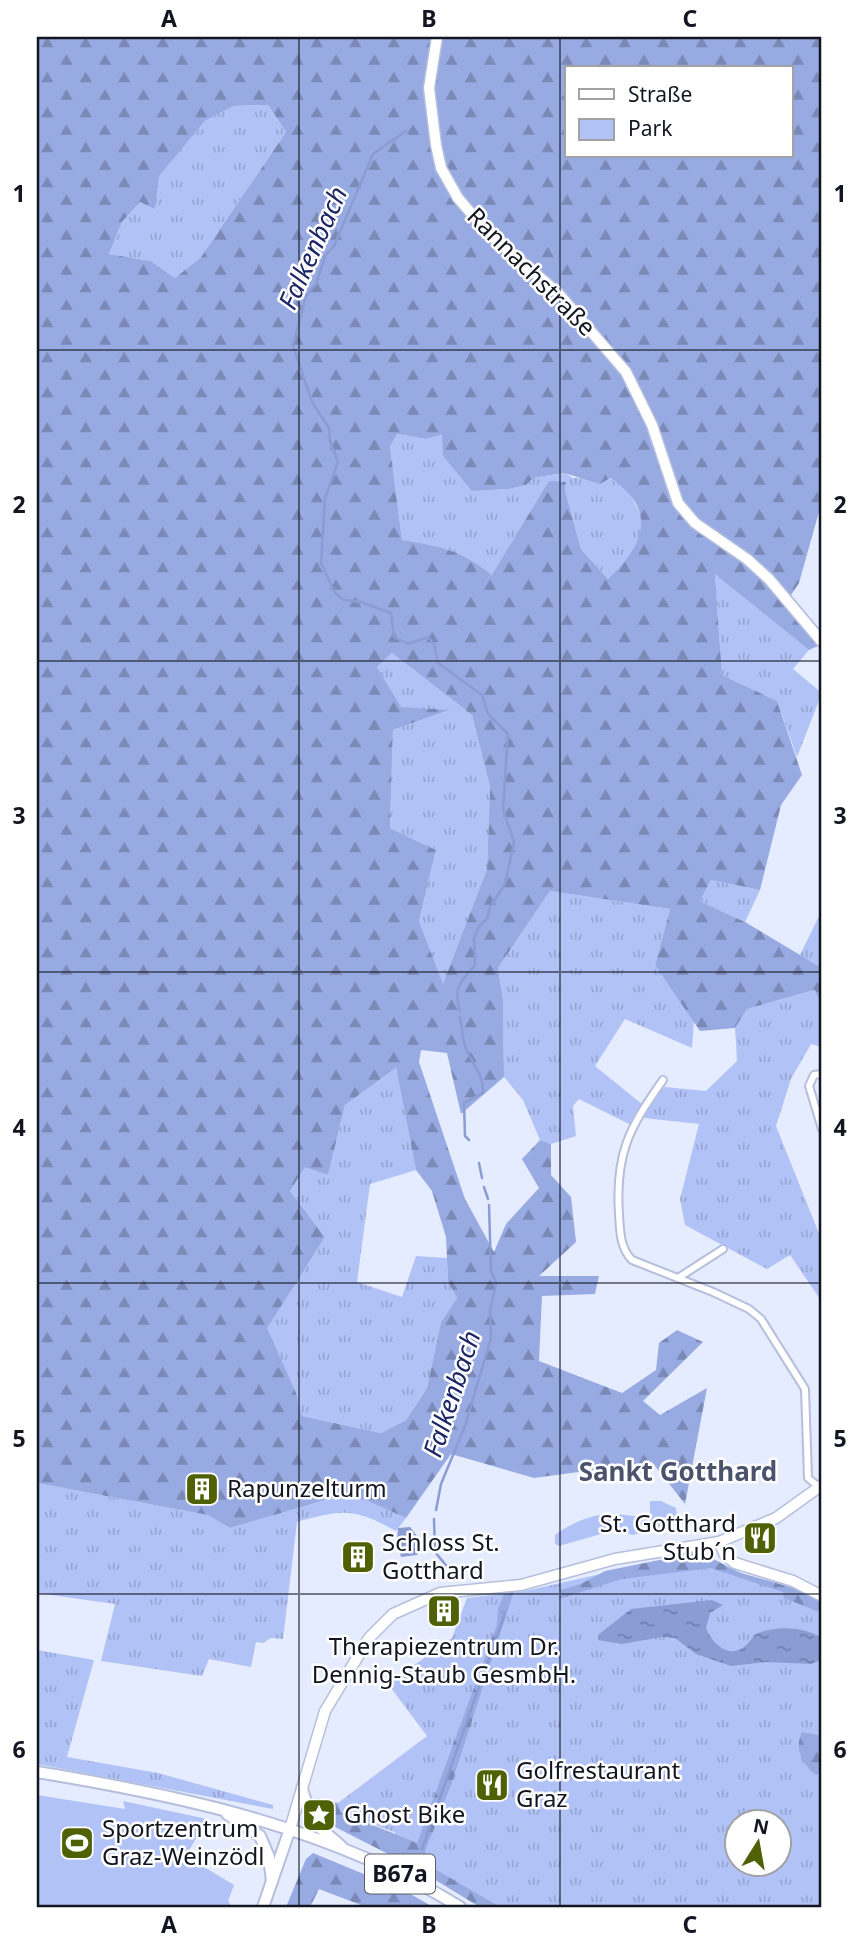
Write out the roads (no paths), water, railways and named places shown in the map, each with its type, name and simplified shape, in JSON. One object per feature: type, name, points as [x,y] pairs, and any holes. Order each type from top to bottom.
[{"type":"main road","points":[[37,1772],[223,1811],[290,1829],[263,1907]]},
{"type":"main road","points":[[302,1789],[313,1821],[343,1848]]},
{"type":"main road","points":[[223,1811],[260,1836],[266,1846],[272,1882]]},
{"type":"main road","name":"B67a","points":[[290,1829],[391,1869],[460,1907]]},
{"type":"street","name":"Rannachstraße","points":[[438,37],[429,88],[436,145],[441,168],[458,198],[487,232],[558,293],[626,372],[652,425],[678,503],[695,523],[747,559],[769,579],[822,642]]},
{"type":"street","points":[[822,1074],[814,1075],[808,1086],[822,1129]]},
{"type":"street","points":[[290,1829],[325,1711],[369,1639],[393,1614],[440,1593],[522,1585],[623,1558],[719,1542],[763,1525],[821,1486],[808,1478],[805,1389],[761,1319],[725,1297],[632,1260],[626,1254],[620,1232],[618,1178],[621,1156],[647,1103],[663,1080]]},
{"type":"street","points":[[678,1278],[723,1250]]},
{"type":"street","points":[[719,1542],[735,1563],[793,1581],[822,1596]]},
{"type":"water","points":[[410,1527],[419,1540],[420,1548],[417,1555],[401,1557],[397,1540],[398,1528]]},
{"type":"water","points":[[712,1600],[723,1605],[710,1613],[706,1628],[722,1648],[735,1651],[742,1649],[754,1635],[762,1632],[779,1628],[797,1629],[822,1638],[822,1659],[812,1664],[766,1662],[731,1666],[696,1654],[675,1638],[662,1637],[622,1644],[598,1640],[598,1635],[631,1609]]},
{"type":"waterway","name":"Falkenbach","points":[[406,131],[373,154],[334,246],[325,256],[316,284],[306,296],[293,346],[312,402],[329,428],[330,441],[338,462],[325,498],[321,563],[335,593],[344,600],[361,602],[391,613],[394,637],[408,644],[428,637],[434,644],[438,663],[482,695],[488,714],[508,734],[503,809],[514,842],[505,884],[474,939],[475,965],[459,986],[457,997],[460,1011]]},
{"type":"waterway","name":"Falkenbach","points":[[460,1017],[465,1047],[480,1075],[483,1087],[483,1093],[464,1103],[465,1136],[469,1140]]},
{"type":"waterway","name":"Falkenbach","points":[[479,1163],[482,1178]]},
{"type":"waterway","name":"Falkenbach","points":[[484,1187],[488,1199]]},
{"type":"waterway","name":"Falkenbach","points":[[436,1510],[441,1484],[465,1426],[491,1338],[490,1311],[496,1283],[491,1271],[489,1205]]},
{"type":"waterway","name":"Falkenbach","points":[[434,1519],[435,1552],[454,1575]]},
{"type":"waterway","name":"Falkenbach","points":[[422,1849],[505,1613],[502,1612]]},
{"type":"place","name":"Rapunzelturm","points":[[202,1489]]},
{"type":"place","name":"St. Gotthard Stub´n","points":[[760,1538]]},
{"type":"place","name":"Schloss St. Gotthard","points":[[358,1557]]},
{"type":"place","name":"Therapiezentrum Dr. Dennig-Staub GesmbH.","points":[[444,1611]]},
{"type":"place","name":"Golfrestaurant Graz","points":[[492,1785]]},
{"type":"place","name":"Ghost Bike","points":[[319,1815]]},
{"type":"place","name":"Sportzentrum Graz-Weinzödl","points":[[77,1843]]},
{"type":"district","name":"Sankt Gotthard","points":[[678,1472]]}]
